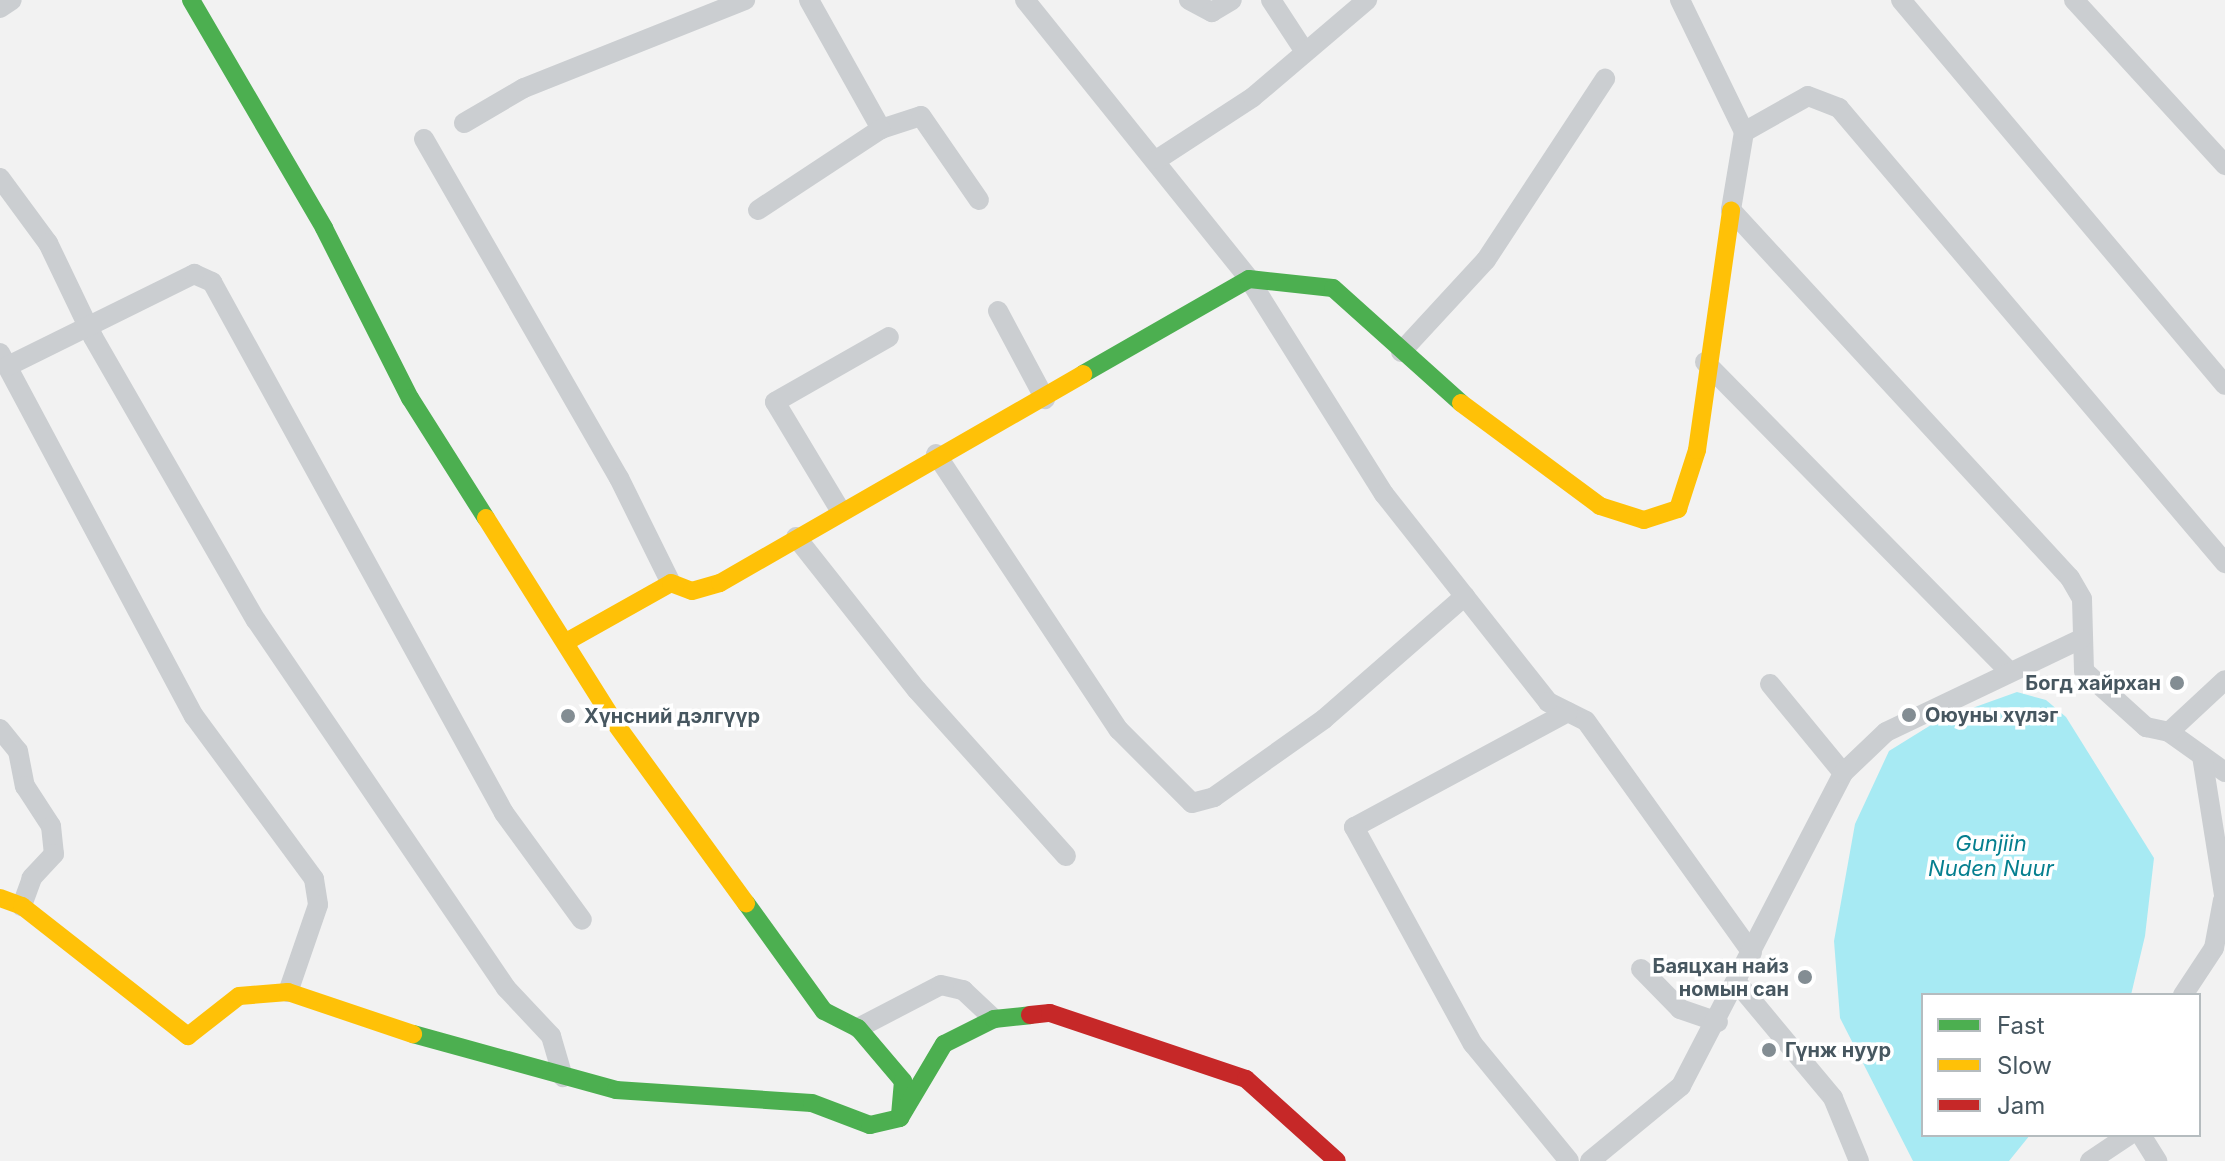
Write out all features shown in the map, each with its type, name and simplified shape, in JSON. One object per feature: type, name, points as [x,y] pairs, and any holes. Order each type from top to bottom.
[{"type":"street","points":[[0,8],[12,0]]},
{"type":"street","points":[[191,0],[324,228],[410,398],[615,723],[824,1011],[858,1028],[903,1081],[900,1118]]},
{"type":"street","points":[[464,123],[524,88],[745,0]]},
{"type":"street","points":[[809,0],[881,129]]},
{"type":"street","points":[[1025,0],[1097,96],[1158,159],[1249,279],[1384,494],[1548,702],[1586,721],[1752,953]]},
{"type":"street","points":[[1189,0],[1212,12],[1232,0]]},
{"type":"street","points":[[1271,0],[1305,52]]},
{"type":"street","points":[[1158,159],[1305,52],[1367,0]]},
{"type":"street","points":[[424,139],[619,478],[671,583],[692,591],[720,583],[936,454],[1045,399],[1249,279],[1333,288],[1401,352],[1504,439],[1600,506],[1644,520],[1678,509],[1697,450],[1705,362],[1744,132],[1680,0]]},
{"type":"street","points":[[1901,0],[2225,385]]},
{"type":"street","points":[[2074,0],[2225,165]]},
{"type":"street","points":[[1401,352],[1486,260],[1605,79]]},
{"type":"street","points":[[1744,132],[1808,96],[1839,108],[2225,563]]},
{"type":"street","points":[[758,210],[881,129],[921,116],[979,200]]},
{"type":"street","points":[[0,178],[48,243],[88,324],[256,620],[506,988],[551,1036],[563,1077]]},
{"type":"street","points":[[1731,210],[2070,578],[2082,599],[2084,671],[2146,727],[2169,732],[2225,772]]},
{"type":"street","points":[[288,992],[318,905],[314,879],[194,716],[4,360],[194,274],[212,282],[504,813],[582,920]]},
{"type":"street","points":[[998,311],[1045,399]]},
{"type":"street","points":[[840,510],[775,402],[889,337]]},
{"type":"street","points":[[1705,362],[2009,671]]},
{"type":"street","points":[[936,454],[1119,730],[1192,803],[1214,797],[1324,719],[1465,596]]},
{"type":"street","points":[[796,537],[917,690],[1066,856]]},
{"type":"street","points":[[566,642],[671,583]]},
{"type":"street","points":[[1590,1161],[1681,1086],[1739,985],[1752,953],[1843,773],[1886,732],[2081,639]]},
{"type":"street","points":[[2169,732],[2225,680]]},
{"type":"street","points":[[1770,684],[1843,773]]},
{"type":"street","points":[[1568,712],[1354,827],[1473,1044],[1569,1161]]},
{"type":"street","points":[[0,729],[18,751],[25,786],[51,826],[54,854],[32,878],[22,906]]},
{"type":"street","points":[[2184,993],[2214,948],[2224,901],[2218,829],[2202,756]]},
{"type":"street","points":[[0,898],[22,906],[188,1036],[239,996],[288,992],[563,1077],[616,1090],[812,1103],[870,1125],[900,1118],[944,1044],[994,1019],[1050,1013],[1246,1079],[1337,1161]]},
{"type":"street","points":[[1641,969],[1680,1009],[1718,1022]]},
{"type":"street","points":[[858,1028],[941,985],[963,990],[994,1019]]},
{"type":"street","points":[[1739,985],[1833,1098],[1859,1161]]},
{"type":"street","points":[[2090,1161],[2126,1137]]},
{"type":"street","points":[[2142,1137],[2157,1161]]},
{"type":"water","name":"Gunjiin Nuden Nuur","points":[[2017,692],[2046,700],[2066,717],[2154,858],[2145,936],[2131,993],[1921,993],[1921,1137],[2028,1137],[2009,1161],[1913,1161],[1840,1018],[1834,941],[1855,824],[1889,751],[1939,720]]},
{"type":"traffic: fast","points":[[191,0],[324,228],[410,398],[486,518]]},
{"type":"traffic: fast","points":[[1083,374],[1249,279],[1333,288],[1461,403]]},
{"type":"traffic: fast","points":[[746,903],[824,1011],[858,1028],[903,1081],[900,1115]]},
{"type":"traffic: fast","points":[[413,1034],[616,1090],[812,1103],[870,1125],[900,1118],[944,1044],[994,1019],[1030,1015]]},
{"type":"traffic: slow","points":[[1461,403],[1600,506],[1644,520],[1678,509],[1697,450],[1731,210]]},
{"type":"traffic: slow","points":[[566,642],[671,583],[692,591],[720,583],[1083,374]]},
{"type":"traffic: slow","points":[[486,518],[615,723],[746,903]]},
{"type":"traffic: slow","points":[[0,898],[22,906],[188,1036],[239,996],[288,992],[413,1034]]},
{"type":"traffic: jam","points":[[1030,1015],[1050,1013],[1246,1079],[1337,1161]]},
{"type":"place","name":"Богд хайрхан","points":[[2177,683]]},
{"type":"place","name":"Оюуны хүлэг","points":[[1909,715]]},
{"type":"place","name":"Хүнсний дэлгүүр","points":[[568,716]]},
{"type":"place","name":"Баяцхан найз номын сан","points":[[1805,977]]},
{"type":"place","name":"Гүнж нуур","points":[[1769,1050]]}]
